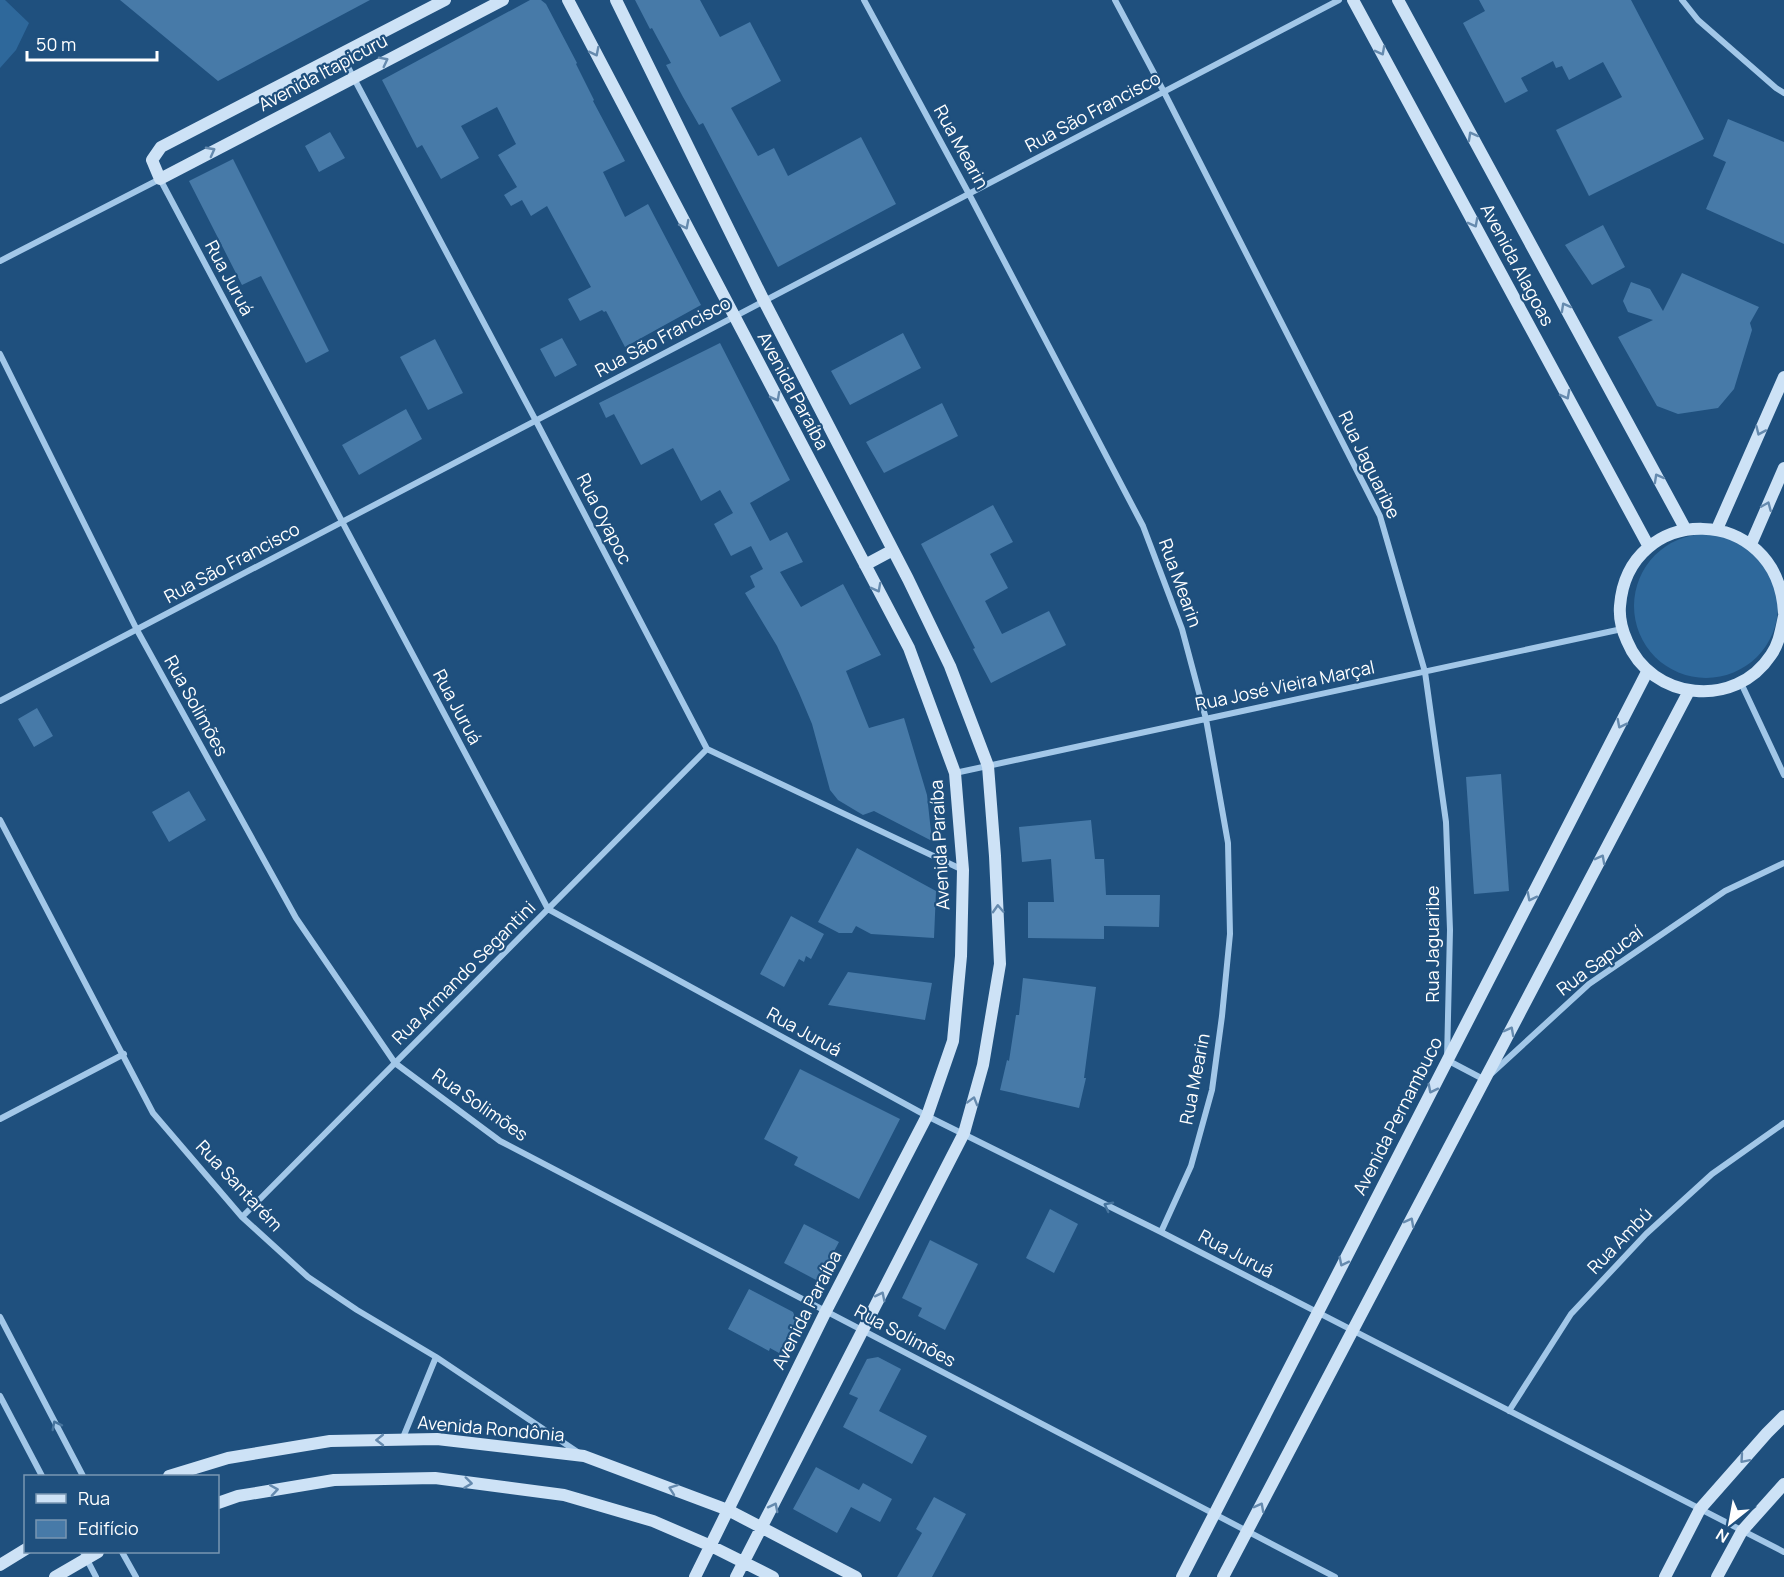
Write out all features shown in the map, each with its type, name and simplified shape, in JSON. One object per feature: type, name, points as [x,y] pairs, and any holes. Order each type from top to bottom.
[{"type":"street","name":"Avenida Itapicuru","points":[[160,179],[152,160],[161,147],[444,0]]},
{"type":"street","name":"Avenida Itapicuru","points":[[0,261],[503,0]]},
{"type":"street","name":"Avenida Paraíba","points":[[568,0],[909,648],[955,773],[963,870],[961,956],[953,1041],[927,1116],[826,1311],[695,1577]]},
{"type":"street","name":"Avenida Paraíba","points":[[616,0],[764,301],[893,550],[950,666],[988,766],[995,856],[1000,964],[983,1065],[964,1133],[736,1577]]},
{"type":"street","name":"Rua Mearin","points":[[864,0],[969,194],[1143,526],[1182,629],[1206,719],[1228,843],[1230,934],[1212,1090],[1191,1166],[1161,1232]]},
{"type":"street","name":"Rua Jaguaribe","points":[[1115,0],[1380,516],[1425,672],[1446,822],[1450,930],[1448,1060]]},
{"type":"street","name":"Rua São Francisco","points":[[0,702],[1339,0]]},
{"type":"street","name":"Avenida Alagoas","points":[[1353,0],[1649,547]]},
{"type":"street","name":"Avenida Alagoas","points":[[1398,0],[1686,530]]},
{"type":"street","points":[[1682,0],[1698,20],[1784,93]]},
{"type":"street","name":"Rua Oyapoc","points":[[341,53],[707,749]]},
{"type":"street","name":"Rua Juruá","points":[[160,179],[548,909],[927,1116],[1161,1232],[1784,1552]]},
{"type":"street","name":"Rua Solimões","points":[[0,354],[137,630],[296,918],[395,1063],[500,1141],[1335,1577]]},
{"type":"street","points":[[1717,529],[1784,377]]},
{"type":"street","points":[[1751,544],[1784,468]]},
{"type":"street","points":[[1717,529],[1735,535],[1751,544],[1781,577],[1784,615],[1780,636],[1771,655],[1758,671],[1741,683],[1724,689],[1707,692],[1689,691],[1667,684],[1647,672],[1631,652],[1622,629],[1619,607],[1624,584],[1633,564],[1649,547],[1666,536],[1686,530],[1717,529]]},
{"type":"street","points":[[865,565],[893,550]]},
{"type":"street","name":"Rua José Vieira Marçal","points":[[955,773],[1622,629]]},
{"type":"street","name":"Avenida Pernambuco","points":[[1182,1577],[1647,672]]},
{"type":"street","points":[[1741,683],[1784,775]]},
{"type":"street","points":[[1223,1577],[1689,691]]},
{"type":"street","points":[[707,749],[963,870]]},
{"type":"street","name":"Rua Armando Segantini","points":[[242,1217],[707,749]]},
{"type":"street","name":"Rua Santarém","points":[[0,820],[153,1113],[242,1217],[308,1277],[357,1311],[436,1357],[584,1456]]},
{"type":"street","name":"Rua Sapucaí","points":[[1484,1081],[1589,984],[1725,891],[1784,863]]},
{"type":"street","points":[[0,1119],[124,1054]]},
{"type":"street","points":[[1448,1060],[1484,1081]]},
{"type":"street","name":"Rua Ambú","points":[[1509,1411],[1571,1314],[1646,1234],[1712,1174],[1784,1123]]},
{"type":"street","points":[[0,1317],[82,1475]]},
{"type":"street","points":[[402,1440],[436,1357]]},
{"type":"street","points":[[0,1396],[41,1475]]},
{"type":"street","points":[[1665,1577],[1700,1509],[1784,1416]]},
{"type":"street","name":"Avenida Rondônia","points":[[172,1475],[228,1458],[319,1443],[437,1439],[584,1456],[728,1510],[856,1577]]},
{"type":"street","points":[[219,1503],[238,1496],[334,1480],[435,1478],[564,1495],[653,1521],[711,1546],[773,1577]]},
{"type":"street","points":[[1717,1577],[1742,1531],[1784,1484]]},
{"type":"street","points":[[0,1565],[24,1550]]},
{"type":"street","points":[[123,1553],[136,1577]]},
{"type":"street","points":[[55,1577],[84,1554],[96,1577]]},
{"type":"shaded area","points":[[0,0],[5,0],[29,23],[16,50],[0,68]]},
{"type":"shaded area","points":[[1706,534],[1734,539],[1757,555],[1773,578],[1778,606],[1773,634],[1757,657],[1734,673],[1706,678],[1678,673],[1655,657],[1639,634],[1634,606],[1639,578],[1655,555],[1678,539]]},
{"type":"building","points":[[120,0],[370,0],[218,81]]},
{"type":"building","points":[[530,0],[541,0],[546,4],[625,161],[603,172],[625,217],[648,204],[701,305],[625,347],[606,311],[602,310],[580,321],[568,299],[591,287],[547,206],[531,216],[522,200],[511,206],[504,195],[517,187],[498,155],[516,144],[497,107],[461,126],[479,158],[441,179],[422,145],[417,148],[382,80]]},
{"type":"building","points":[[635,0],[700,0],[720,37],[750,22],[781,81],[731,108],[758,156],[774,148],[788,176],[861,137],[896,204],[778,267],[703,123],[699,125],[683,97],[666,65],[671,63]]},
{"type":"building","points":[[1479,0],[1631,0],[1704,139],[1589,196],[1556,130],[1622,97],[1603,62],[1569,80],[1562,66],[1556,68],[1553,61],[1521,78],[1528,91],[1505,103],[1463,23],[1485,11]]},
{"type":"building","points":[[1728,119],[1784,142],[1784,244],[1706,209],[1726,162],[1713,156]]},
{"type":"building","points":[[330,132],[345,158],[319,172],[305,146]]},
{"type":"building","points":[[233,159],[329,351],[306,363],[261,276],[242,285],[189,181]]},
{"type":"building","points":[[1603,225],[1625,267],[1592,285],[1565,245]]},
{"type":"building","points":[[1682,273],[1759,307],[1750,323],[1752,330],[1734,389],[1718,408],[1678,414],[1657,406],[1618,337],[1653,320],[1628,312],[1623,301],[1631,282],[1650,289],[1663,311]]},
{"type":"building","points":[[903,333],[921,368],[850,405],[831,371]]},
{"type":"building","points":[[562,338],[577,365],[555,377],[540,349]]},
{"type":"building","points":[[435,339],[463,393],[428,410],[400,357]]},
{"type":"building","points":[[720,343],[790,480],[750,503],[770,541],[787,532],[803,562],[780,572],[801,607],[843,584],[881,655],[846,671],[869,728],[904,718],[927,795],[932,841],[874,811],[863,815],[838,800],[830,790],[812,724],[799,693],[777,646],[745,593],[755,587],[750,576],[763,569],[751,546],[731,556],[714,524],[733,513],[720,490],[701,501],[673,448],[641,465],[614,414],[606,418],[599,403]]},
{"type":"building","points":[[942,403],[958,436],[884,473],[866,442]]},
{"type":"building","points":[[406,409],[422,439],[359,475],[342,445]]},
{"type":"building","points":[[993,505],[1013,542],[990,554],[1008,588],[985,601],[1002,634],[1049,611],[1066,645],[991,683],[921,544]]},
{"type":"building","points":[[37,708],[53,736],[34,747],[18,719]]},
{"type":"building","points":[[1501,774],[1509,891],[1474,894],[1466,777]]},
{"type":"building","points":[[189,791],[206,820],[169,842],[152,812]]},
{"type":"building","points":[[1091,820],[1095,859],[1104,859],[1106,895],[1160,895],[1159,927],[1104,926],[1104,939],[1028,938],[1028,902],[1054,902],[1051,859],[1022,862],[1019,827]]},
{"type":"building","points":[[857,848],[936,891],[934,938],[871,934],[856,926],[852,933],[839,933],[818,922]]},
{"type":"building","points":[[791,916],[824,934],[811,959],[806,956],[804,962],[799,959],[784,987],[760,974]]},
{"type":"building","points":[[848,972],[932,983],[925,1020],[828,1005]]},
{"type":"building","points":[[1023,978],[1096,987],[1084,1078],[1086,1078],[1079,1108],[1000,1090],[1007,1060],[1009,1061],[1016,1015],[1019,1015]]},
{"type":"building","points":[[800,1069],[900,1119],[859,1199],[794,1165],[798,1157],[764,1139]]},
{"type":"building","points":[[1050,1209],[1078,1224],[1054,1273],[1026,1258]]},
{"type":"building","points":[[804,1224],[839,1242],[818,1281],[784,1263]]},
{"type":"building","points":[[930,1240],[978,1264],[945,1330],[918,1316],[922,1308],[902,1298]]},
{"type":"building","points":[[749,1289],[793,1312],[796,1320],[779,1353],[770,1348],[769,1351],[728,1329]]},
{"type":"building","points":[[878,1357],[901,1369],[879,1411],[927,1436],[912,1464],[843,1427],[858,1398],[849,1394],[867,1359]]},
{"type":"building","points":[[816,1467],[859,1490],[863,1483],[892,1499],[880,1522],[851,1507],[837,1533],[793,1509]]},
{"type":"building","points":[[934,1497],[966,1514],[932,1577],[897,1577],[922,1533],[916,1529]]}]
